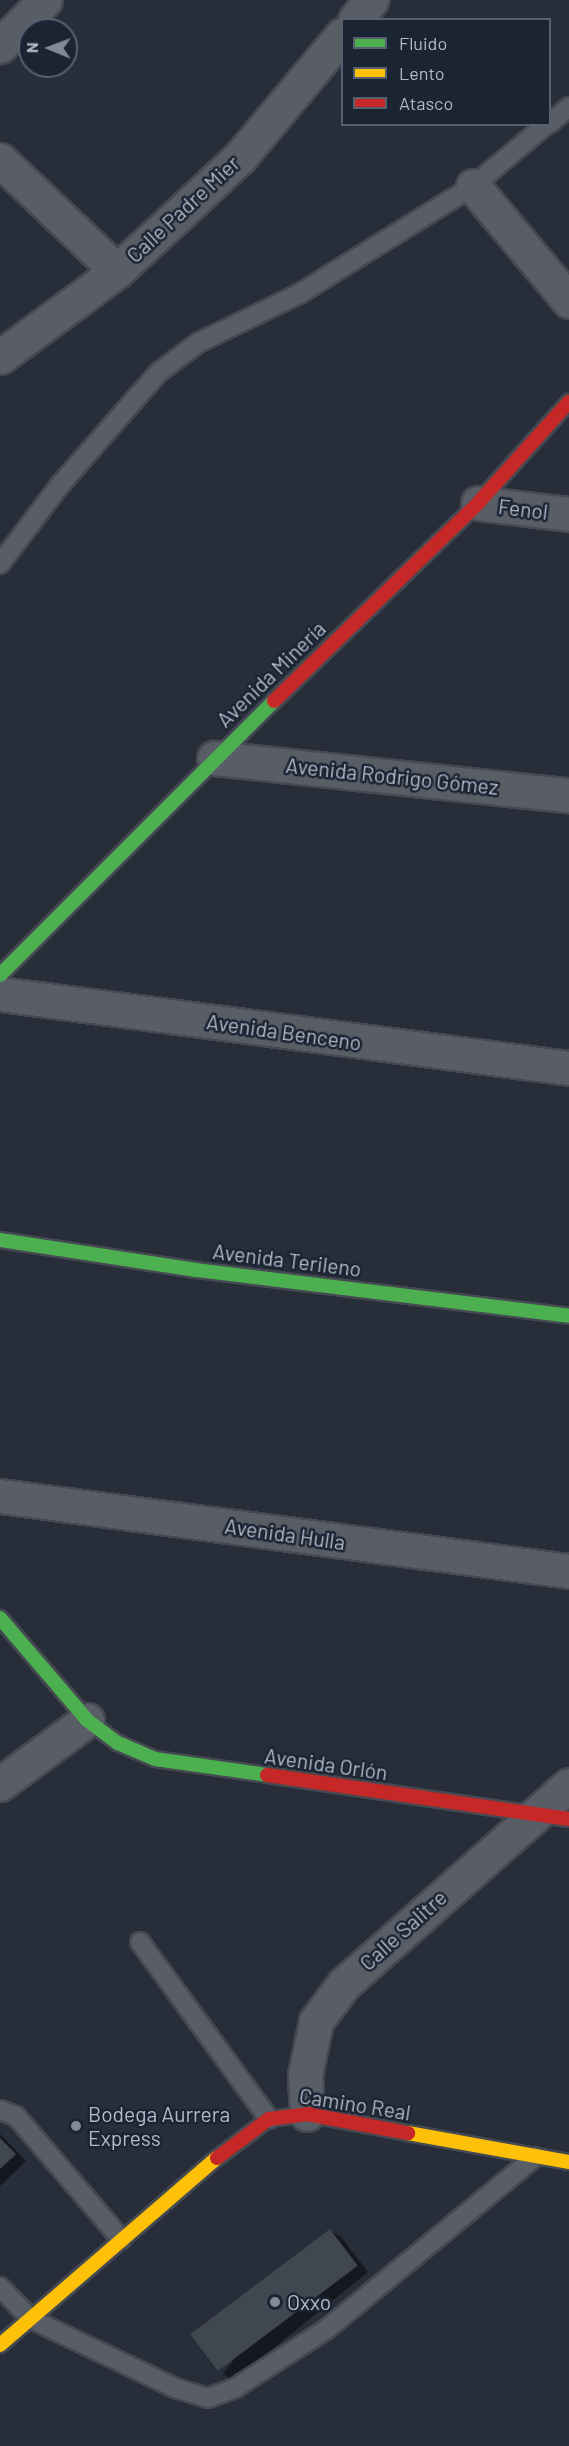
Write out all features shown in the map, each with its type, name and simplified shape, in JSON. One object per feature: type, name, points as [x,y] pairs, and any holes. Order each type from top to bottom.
[{"type":"street","points":[[0,46],[45,0]]},
{"type":"street","points":[[357,18],[371,0]]},
{"type":"street","name":"Calle Padre Mier","points":[[0,357],[117,271],[241,156],[341,36]]},
{"type":"street","points":[[0,160],[117,271]]},
{"type":"street","points":[[473,186],[569,301]]},
{"type":"street","name":"Avenida Minería","points":[[0,975],[214,758],[478,503],[569,402]]},
{"type":"street","name":"Fenol","points":[[478,503],[569,514]]},
{"type":"street","name":"Avenida Rodrigo Gómez","points":[[214,758],[569,795]]},
{"type":"street","name":"Avenida Benceno","points":[[0,994],[569,1068]]},
{"type":"street","name":"Avenida Terileno","points":[[0,1240],[196,1270],[569,1316]]},
{"type":"street","name":"Avenida Hulla","points":[[0,1496],[569,1571]]},
{"type":"street","name":"Avenida Orlón","points":[[0,1618],[87,1720],[118,1743],[155,1759],[569,1819]]},
{"type":"street","points":[[0,1784],[87,1720]]},
{"type":"street","name":"Calle Salitre","points":[[307,2114],[305,2075],[316,2021],[345,1984],[532,1815],[569,1785]]},
{"type":"street","name":"Camino Real","points":[[0,2345],[251,2129],[269,2119],[307,2114],[569,2162]]},
{"type":"lane","points":[[551,122],[569,107]]},
{"type":"lane","points":[[0,564],[60,484],[159,372],[198,343],[299,294],[473,186],[546,126]]},
{"type":"lane","points":[[140,1942],[269,2119]]},
{"type":"lane","points":[[0,2110],[16,2116],[121,2239]]},
{"type":"lane","points":[[0,2287],[31,2319],[175,2388],[208,2398],[236,2388],[327,2329],[535,2157]]},
{"type":"building","points":[[0,2138],[16,2154],[0,2169]]},
{"type":"building","name":"Oxxo","points":[[330,2229],[358,2266],[218,2371],[190,2334]]},
{"type":"traffic: fast","points":[[0,975],[274,701]]},
{"type":"traffic: fast","points":[[0,1240],[196,1270],[569,1316]]},
{"type":"traffic: fast","points":[[0,1618],[87,1720],[118,1743],[155,1759],[267,1775]]},
{"type":"traffic: slow","points":[[408,2133],[569,2162]]},
{"type":"traffic: slow","points":[[0,2345],[217,2158]]},
{"type":"traffic: jam","points":[[274,701],[478,503],[569,402]]},
{"type":"traffic: jam","points":[[267,1775],[569,1819]]},
{"type":"traffic: jam","points":[[217,2158],[269,2119],[307,2114],[408,2133]]},
{"type":"place","name":"Bodega Aurrera Express","points":[[76,2126]]},
{"type":"place","name":"Oxxo","points":[[275,2302]]}]
